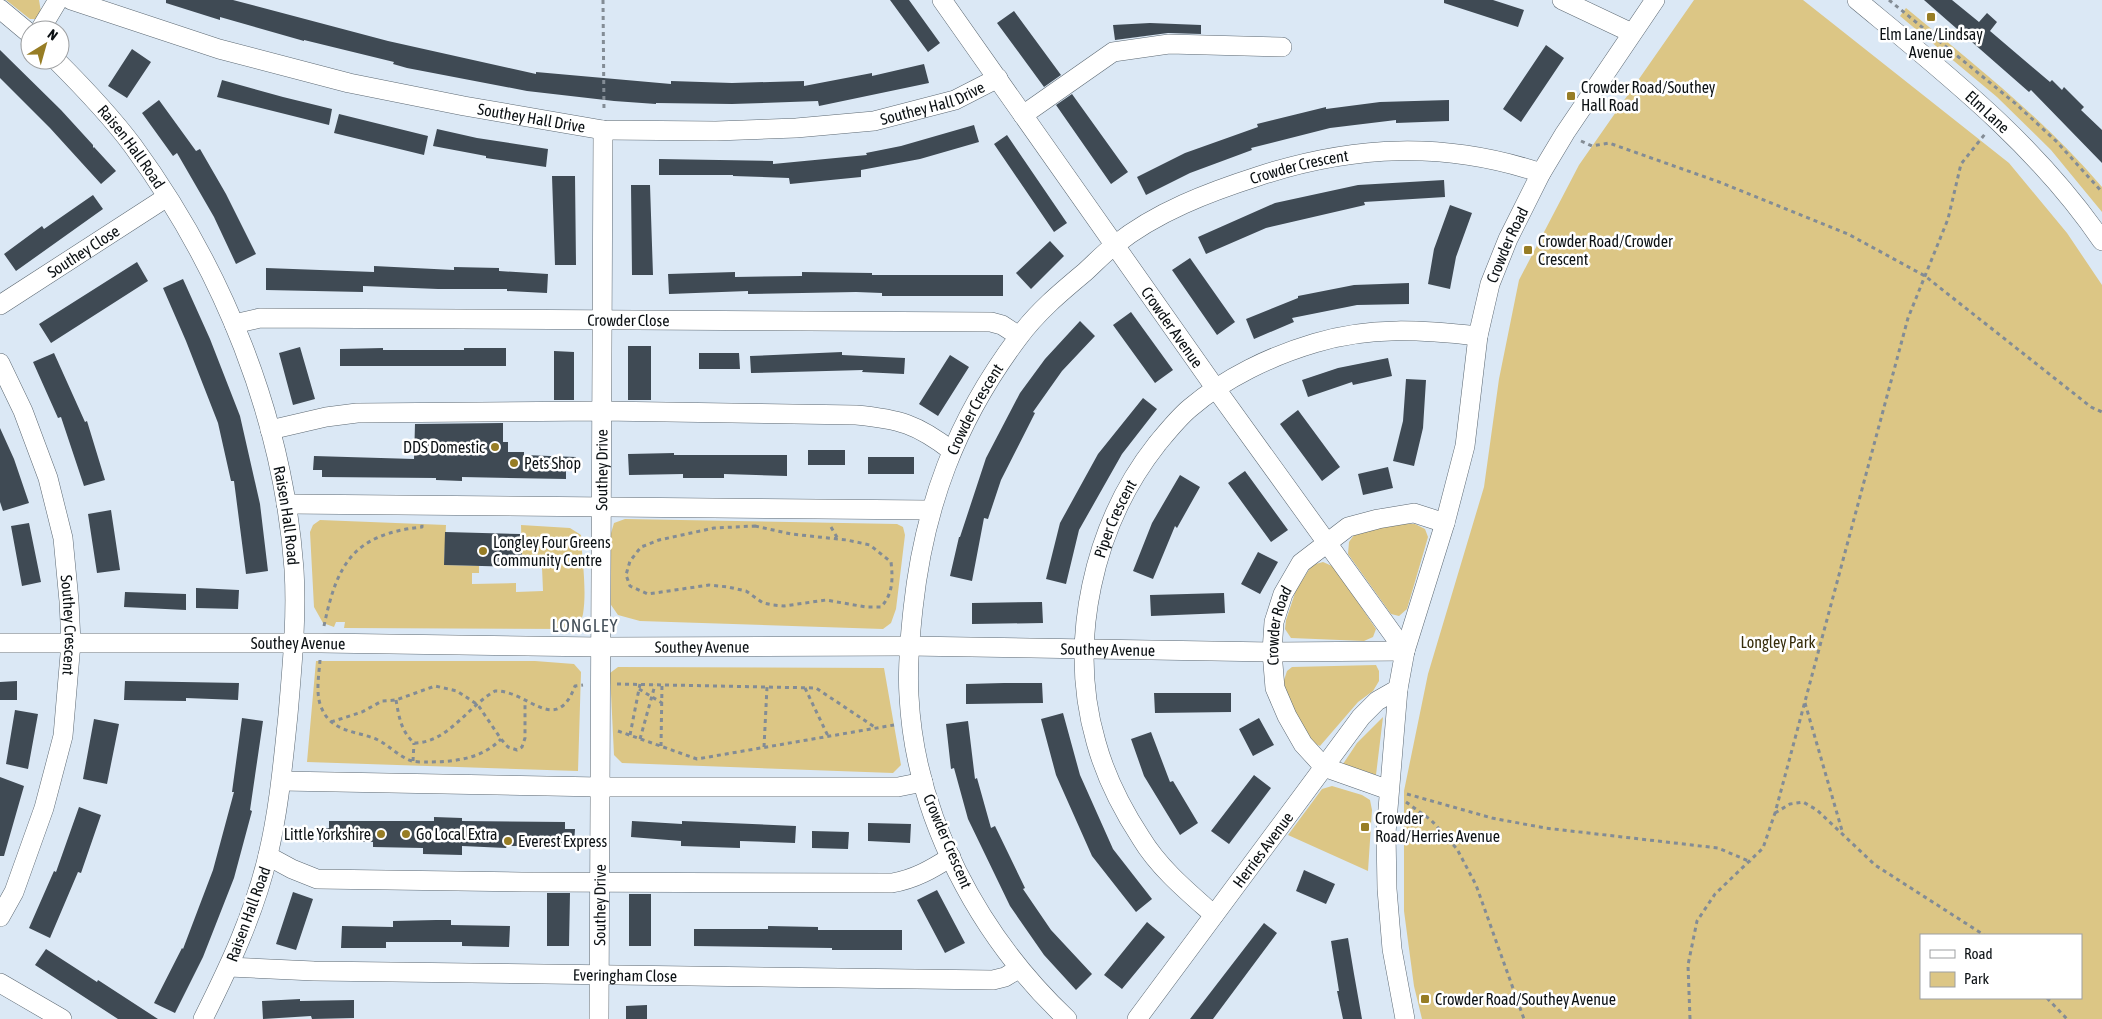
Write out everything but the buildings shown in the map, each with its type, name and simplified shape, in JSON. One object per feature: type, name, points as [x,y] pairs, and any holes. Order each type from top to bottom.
[{"type":"street","points":[[46,20],[58,0]]},
{"type":"street","name":"Southey Hall Drive","points":[[71,0],[219,48],[349,83],[464,106],[604,130],[769,129],[874,121],[955,100],[998,78]]},
{"type":"street","name":"Crowder Avenue","points":[[942,0],[1116,244],[1216,389],[1405,652]]},
{"type":"street","points":[[1562,0],[1632,33]]},
{"type":"street","name":"Crowder Road","points":[[1406,1019],[1392,950],[1387,889],[1386,833],[1398,689],[1405,652],[1445,523],[1465,446],[1478,336],[1490,284],[1508,239],[1541,173],[1565,133],[1655,0]]},
{"type":"street","name":"Elm Lane","points":[[1857,0],[1917,49],[2025,146],[2064,188],[2102,241]]},
{"type":"street","points":[[0,9],[20,26]]},
{"type":"street","points":[[1023,115],[1113,52],[1169,44],[1282,47]]},
{"type":"street","name":"Raisen Hall Road","points":[[66,70],[132,145],[167,197],[202,255],[254,373],[270,430],[286,504],[294,570],[295,643],[282,781],[268,856],[249,917],[229,967],[203,1019]]},
{"type":"street","name":"Southey Drive","points":[[599,1019],[604,130]]},
{"type":"street","name":"Crowder Crescent","points":[[1067,1019],[1018,969],[978,910],[951,857],[934,817],[923,782],[912,722],[909,695],[910,646],[915,593],[930,510],[952,451],[968,416],[1019,336],[1053,298],[1116,244],[1188,202],[1281,168],[1334,156],[1417,150],[1451,152],[1507,162],[1541,173]]},
{"type":"street","name":"Southey Close","points":[[0,305],[167,197]]},
{"type":"street","name":"Crowder Close","points":[[234,324],[260,318],[991,322],[1002,325],[1019,336]]},
{"type":"street","name":"Piper Crescent","points":[[1214,915],[1179,884],[1141,840],[1115,793],[1096,742],[1086,692],[1085,650],[1088,604],[1098,559],[1118,504],[1140,466],[1189,408],[1216,389],[1253,368],[1286,353],[1337,338],[1393,330],[1426,330],[1478,336]]},
{"type":"street","name":"Southey Crescent","points":[[0,363],[24,411],[48,478],[63,538],[71,643],[63,736],[44,808],[14,892],[0,917]]},
{"type":"street","points":[[270,430],[326,417],[357,413],[602,411],[856,415],[885,418],[910,424],[932,436],[952,451]]},
{"type":"street","points":[[286,504],[930,510]]},
{"type":"street","name":"Crowder Road","points":[[1324,768],[1303,744],[1287,716],[1275,688],[1272,652],[1274,622],[1283,594],[1301,563],[1348,527],[1378,519],[1414,513],[1445,523]]},
{"type":"street","name":"Southey Avenue","points":[[0,643],[321,643],[601,647],[910,646],[1085,650],[1405,652]]},
{"type":"street","name":"Herries Avenue","points":[[1137,1019],[1361,717],[1377,701],[1398,689]]},
{"type":"street","points":[[1324,768],[1389,790]]},
{"type":"street","points":[[282,781],[600,787],[898,787],[923,782]]},
{"type":"street","points":[[268,856],[292,869],[316,878],[600,882],[892,883],[908,880],[951,857]]},
{"type":"street","name":"Everingham Close","points":[[229,967],[314,971],[599,976],[993,980],[1005,977],[1018,969]]},
{"type":"street","points":[[0,982],[62,1019]]},
{"type":"path","points":[[603,0],[604,130]]},
{"type":"path","points":[[1889,0],[2016,104],[2057,142],[2102,192]]},
{"type":"path","points":[[1690,1019],[1688,965],[1698,921],[1715,894],[1763,848],[1775,813],[1908,318],[1948,219],[1962,164],[1996,120]]},
{"type":"path","points":[[1565,133],[1592,146],[1609,142],[1722,183],[1848,234],[1925,276],[2031,361],[2092,407],[2102,412]]},
{"type":"path","points":[[424,505],[422,527],[397,530],[377,538],[360,548],[347,562],[337,578],[321,643],[318,683],[321,708],[331,722],[346,731],[377,740],[413,761],[446,762],[469,758],[493,747],[501,739]]},
{"type":"path","points":[[755,526],[790,534],[847,540],[870,545],[891,562],[892,579],[888,599],[880,607],[866,607],[826,600],[784,606],[763,603],[746,591],[718,586],[648,594],[630,586],[626,575],[630,560],[641,547],[659,540],[714,528],[755,526]]},
{"type":"path","points":[[396,700],[401,725],[407,737],[414,743],[423,743],[437,738],[489,694],[496,691],[504,690],[539,708],[552,711],[564,705],[575,686],[601,683],[816,688],[876,728]]},
{"type":"path","points":[[630,735],[640,684]]},
{"type":"path","points":[[640,739],[655,684]]},
{"type":"path","points":[[661,746],[662,684]]},
{"type":"path","points":[[331,722],[362,712],[382,701],[396,700],[435,686],[457,691],[478,705],[501,739],[508,747],[516,750],[522,747],[525,738],[525,700]]},
{"type":"path","points":[[764,747],[767,687]]},
{"type":"path","points":[[805,688],[828,736]]},
{"type":"path","points":[[639,689],[662,704]]},
{"type":"path","points":[[1804,702],[1843,835]]},
{"type":"path","points":[[600,724],[697,759],[912,722]]},
{"type":"path","points":[[413,761],[414,743]]},
{"type":"path","points":[[1389,790],[1492,818],[1590,834],[1718,848],[1750,862]]},
{"type":"path","points":[[1389,790],[1431,820],[1457,849],[1476,885],[1524,1019]]},
{"type":"path","points":[[1775,813],[1790,804],[1802,802],[1817,810],[1874,865],[1982,934]]},
{"type":"path","points":[[2048,999],[2067,1019]]},
{"type":"green space","points":[[6,0],[39,0],[41,12],[36,19],[30,19]]},
{"type":"green space","name":"Longley Park","points":[[1694,0],[1803,0],[2009,163],[2067,233],[2102,285],[2102,1019],[1422,1019],[1414,986],[1404,911],[1404,791],[1428,674],[1484,487],[1499,379],[1519,280],[1579,165]]},
{"type":"green space","points":[[1906,8],[2008,93],[2057,138],[2102,187],[2102,212],[2051,150],[1997,97],[1900,16]]},
{"type":"green space","points":[[625,519],[897,524],[903,527],[905,535],[896,609],[891,623],[883,629],[640,621],[618,615],[609,602],[609,540],[614,523]]},
{"type":"green space","points":[[320,520],[446,525],[444,565],[479,566],[479,573],[472,573],[472,584],[516,583],[516,592],[543,591],[542,567],[520,567],[520,562],[522,561],[521,525],[570,528],[581,535],[584,585],[582,616],[572,629],[344,628],[345,622],[336,622],[334,627],[323,623],[314,607],[310,532],[313,525]]},
{"type":"green space","points":[[1399,523],[1415,524],[1425,529],[1428,537],[1407,609],[1399,616],[1391,614],[1348,554],[1349,542],[1354,535],[1367,528]]},
{"type":"green space","points":[[1323,562],[1332,566],[1339,574],[1376,629],[1373,637],[1364,641],[1291,638],[1285,629],[1296,590],[1312,565]]},
{"type":"green space","points":[[316,661],[535,661],[574,664],[581,672],[578,771],[307,762]]},
{"type":"green space","points":[[1376,665],[1379,671],[1379,681],[1373,691],[1358,702],[1320,746],[1311,742],[1292,709],[1283,683],[1287,671],[1292,667]]},
{"type":"green space","points":[[618,667],[884,668],[901,765],[893,773],[622,763],[614,755],[610,673]]},
{"type":"green space","points":[[1383,717],[1376,775],[1343,764],[1357,743]]},
{"type":"green space","points":[[1332,786],[1362,795],[1370,800],[1372,810],[1368,871],[1288,835],[1322,789]]},
{"type":"place","name":"Elm Lane/Lindsay Avenue","points":[[1931,17]]},
{"type":"place","name":"Crowder Road/Southey Hall Road","points":[[1571,96]]},
{"type":"place","name":"Crowder Road/Crowder Crescent","points":[[1528,250]]},
{"type":"place","name":"DDS Domestic","points":[[495,447]]},
{"type":"place","name":"Pets Shop","points":[[514,463]]},
{"type":"place","name":"Longley Four Greens Community Centre","points":[[483,551]]},
{"type":"place","name":"Crowder Road/Herries Avenue","points":[[1365,827]]},
{"type":"place","name":"Little Yorkshire","points":[[381,834]]},
{"type":"place","name":"Go Local Extra","points":[[406,834]]},
{"type":"place","name":"Everest Express","points":[[508,841]]},
{"type":"place","name":"Crowder Road/Southey Avenue","points":[[1425,999]]},
{"type":"district","name":"LONGLEY","points":[[585,626]]}]
